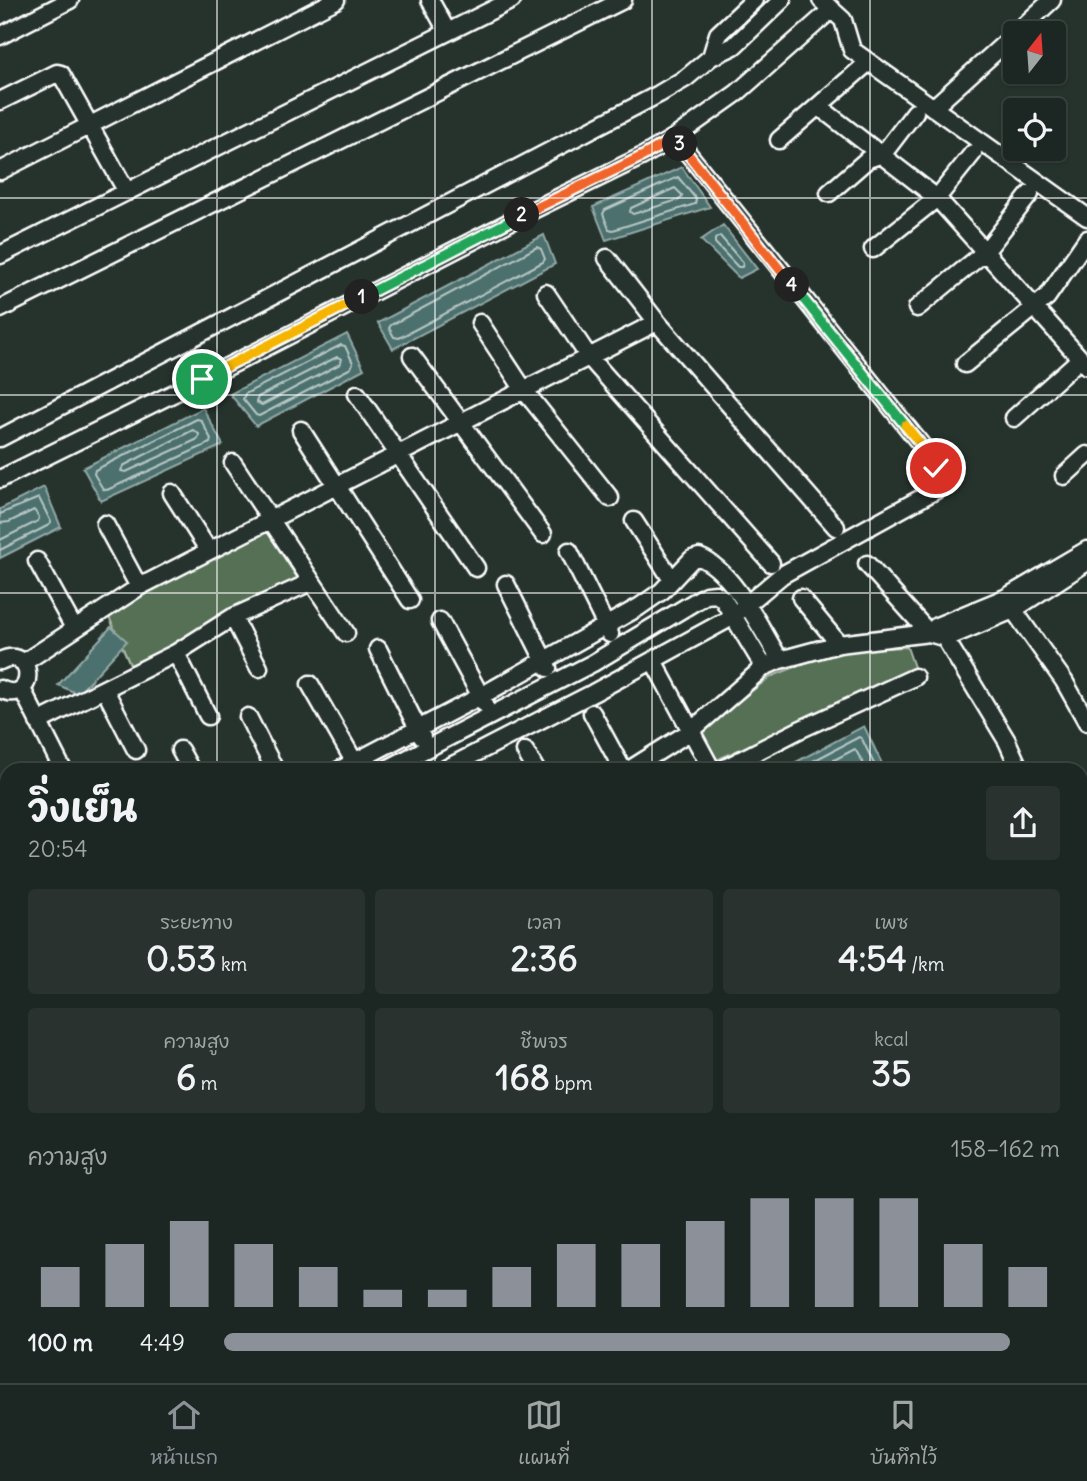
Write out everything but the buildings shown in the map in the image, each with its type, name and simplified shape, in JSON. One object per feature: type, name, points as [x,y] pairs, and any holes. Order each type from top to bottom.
[{"type":"street","points":[[0,36],[70,0]]},
{"type":"street","points":[[0,171],[336,0]]},
{"type":"street","points":[[430,0],[447,31]]},
{"type":"street","points":[[0,255],[512,0]]},
{"type":"street","points":[[0,309],[623,0]]},
{"type":"street","points":[[710,57],[718,34],[754,0]]},
{"type":"street","points":[[0,438],[647,101],[686,78],[710,57],[734,47],[782,0]]},
{"type":"street","points":[[1029,21],[1052,0]]},
{"type":"street","points":[[0,478],[65,449],[643,156],[737,93],[826,5],[844,20],[852,50],[1087,217]]},
{"type":"street","points":[[933,108],[1003,45]]},
{"type":"street","points":[[779,140],[863,66]]},
{"type":"street","points":[[0,101],[60,73],[127,192]]},
{"type":"street","points":[[818,106],[937,198],[1084,363],[1014,418]]},
{"type":"street","points":[[829,193],[868,159],[883,154],[915,112]]},
{"type":"street","points":[[457,763],[732,617],[782,575],[936,489],[937,478],[931,457],[675,137]]},
{"type":"street","points":[[873,250],[937,198],[973,153]]},
{"type":"street","points":[[917,308],[985,253],[1030,194]]},
{"type":"street","points":[[965,364],[1047,298],[1087,239]]},
{"type":"street","points":[[607,258],[657,322],[836,527]]},
{"type":"street","points":[[546,293],[589,357],[771,563]]},
{"type":"street","points":[[23,663],[139,587],[657,322]]},
{"type":"street","points":[[480,323],[524,390],[610,498]]},
{"type":"street","points":[[412,356],[543,534]]},
{"type":"street","points":[[357,394],[475,568]]},
{"type":"street","points":[[301,430],[410,600]]},
{"type":"street","points":[[1064,476],[1087,455]]},
{"type":"street","points":[[233,463],[346,633]]},
{"type":"street","points":[[172,493],[209,551]]},
{"type":"street","points":[[634,521],[672,580]]},
{"type":"street","points":[[105,524],[139,587]]},
{"type":"street","points":[[1009,604],[1087,550]]},
{"type":"street","points":[[569,551],[617,649]]},
{"type":"street","points":[[362,763],[416,728],[639,607],[662,591],[692,559],[699,557],[718,568],[747,603],[780,660]]},
{"type":"street","points":[[37,561],[74,628]]},
{"type":"street","points":[[640,763],[691,731],[764,667],[839,644],[937,633],[1009,604],[1087,562]]},
{"type":"street","points":[[867,564],[937,633],[1007,741],[1017,763]]},
{"type":"street","points":[[38,722],[176,653],[233,617],[310,582]]},
{"type":"street","points":[[506,584],[555,683]]},
{"type":"street","points":[[399,763],[555,683],[706,595],[716,594],[723,599],[764,667]]},
{"type":"street","points":[[801,598],[839,644]]},
{"type":"street","points":[[1009,604],[1063,681],[1087,722]]},
{"type":"street","points":[[233,617],[259,668]]},
{"type":"street","points":[[440,621],[492,715]]},
{"type":"street","points":[[378,649],[428,748]]},
{"type":"street","points":[[176,653],[208,716]]},
{"type":"street","points":[[1,659],[13,658],[23,663],[28,679],[7,692],[38,722],[59,763]]},
{"type":"street","points":[[656,666],[708,763]]},
{"type":"street","points":[[735,763],[915,677]]},
{"type":"street","points":[[310,684],[355,763]]},
{"type":"street","points":[[105,690],[136,750]]},
{"type":"street","points":[[592,713],[619,763]]},
{"type":"street","points":[[248,717],[271,763]]},
{"type":"street","points":[[180,750],[187,763]]},
{"type":"street","points":[[525,751],[532,763]]},
{"type":"green space","points":[[262,524],[302,585],[133,671],[105,608]]},
{"type":"green space","points":[[907,647],[915,670],[714,761],[697,734],[770,677],[838,650]]},
{"type":"water","points":[[682,167],[710,207],[606,240],[593,207]]},
{"type":"water","points":[[723,225],[757,269],[739,278],[701,240]]},
{"type":"water","points":[[544,235],[555,264],[393,349],[378,323]]},
{"type":"water","points":[[347,334],[364,369],[256,426],[230,394]]},
{"type":"water","points":[[203,408],[223,445],[101,501],[83,468]]},
{"type":"water","points":[[44,487],[61,527],[0,558],[0,509]]},
{"type":"water","points":[[111,627],[127,641],[78,694],[58,685]]},
{"type":"water","points":[[864,726],[882,763],[794,763]]},
{"type":"route","points":[[202,379],[643,156],[675,137],[931,457],[936,468]]}]
